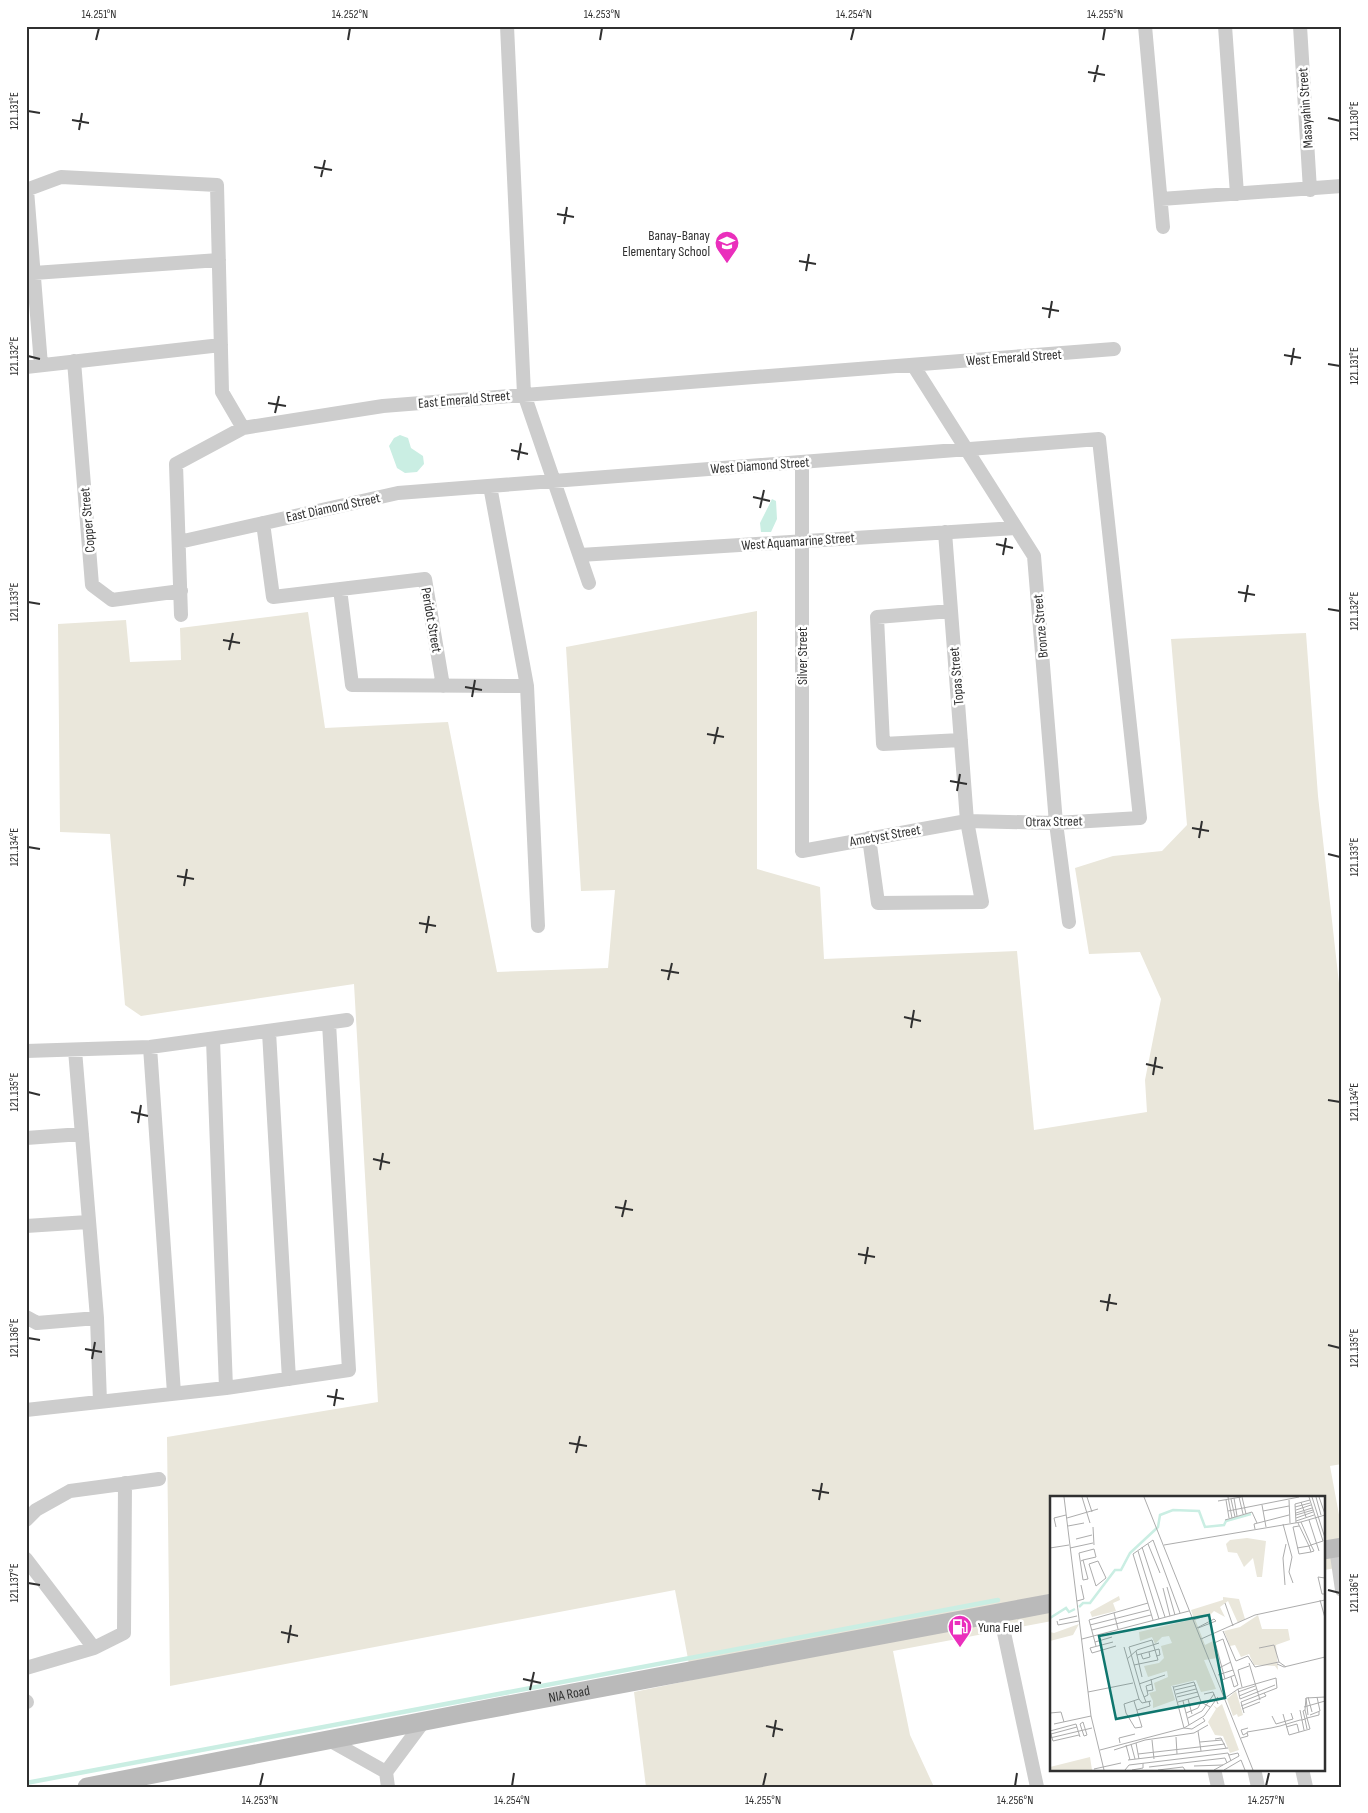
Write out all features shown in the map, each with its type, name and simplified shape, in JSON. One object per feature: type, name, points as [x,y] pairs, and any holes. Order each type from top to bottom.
[{"type":"street","points":[[507,26],[524,394],[589,583]]},
{"type":"street","points":[[1145,26],[1163,227]]},
{"type":"street","points":[[1225,26],[1237,194]]},
{"type":"street","name":"Masayahin Street","points":[[1300,26],[1310,190]]},
{"type":"street","points":[[40,365],[27,190],[61,177],[217,185],[222,392],[243,428]]},
{"type":"street","points":[[1161,200],[1310,190],[1342,186]]},
{"type":"street","points":[[34,273],[219,260]]},
{"type":"street","points":[[26,367],[220,345]]},
{"type":"street","name":"West Emerald Street","points":[[914,365],[1114,349]]},
{"type":"street","name":"Copper Street","points":[[74,361],[92,585],[112,600],[181,591]]},
{"type":"street","name":"East Emerald Street","points":[[181,614],[176,464],[243,428],[383,406],[914,365]]},
{"type":"street","name":"Bronze Street","points":[[914,365],[1034,556],[1056,823],[1069,922]]},
{"type":"street","name":"West Diamond Street","points":[[490,486],[1099,439],[1140,818]]},
{"type":"street","name":"Silver Street","points":[[802,462],[802,851]]},
{"type":"street","points":[[490,486],[527,686],[538,926]]},
{"type":"street","name":"East Diamond Street","points":[[179,542],[398,493],[490,486]]},
{"type":"street","name":"Peridot Street","points":[[264,523],[273,597],[425,579],[443,686]]},
{"type":"street","name":"West Aquamarine Street","points":[[580,555],[1016,528]]},
{"type":"street","name":"Topas Street","points":[[869,838],[878,903],[982,902],[967,821],[945,532]]},
{"type":"street","points":[[340,589],[352,685],[527,686]]},
{"type":"street","points":[[951,610],[877,617],[883,744],[961,740]]},
{"type":"street","name":"Otrax Street","points":[[967,821],[1056,823],[1140,818]]},
{"type":"street","name":"Ametyst Street","points":[[802,851],[967,821]]},
{"type":"street","points":[[26,1051],[150,1047],[213,1040],[347,1020]]},
{"type":"street","points":[[26,1410],[226,1388],[349,1370],[330,1023]]},
{"type":"street","points":[[269,1032],[289,1380]]},
{"type":"street","points":[[213,1040],[226,1388]]},
{"type":"street","points":[[150,1047],[174,1393]]},
{"type":"street","points":[[75,1050],[97,1318],[100,1402]]},
{"type":"street","points":[[26,1138],[82,1134]]},
{"type":"street","points":[[26,1226],[88,1222]]},
{"type":"street","points":[[26,1318],[37,1323],[97,1318]]},
{"type":"street","points":[[26,1520],[36,1510],[70,1491],[159,1479]]},
{"type":"street","points":[[26,1668],[94,1648],[124,1633],[125,1483]]},
{"type":"street","points":[[1334,1548],[1342,1590]]},
{"type":"street","points":[[26,1559],[94,1648]]},
{"type":"street","name":"NIA Road","points":[[87,1787],[424,1721],[1050,1604]]},
{"type":"street","points":[[1000,1614],[1037,1787]]},
{"type":"street","points":[[388,1787],[386,1772],[424,1721]]},
{"type":"street","points":[[329,1740],[386,1772]]},
{"type":"street","points":[[1214,1770],[1218,1787]]},
{"type":"street","points":[[1254,1770],[1258,1787]]},
{"type":"street","points":[[1302,1770],[1306,1787]]},
{"type":"shaded area","points":[[400,435],[408,438],[411,448],[423,456],[424,464],[417,472],[405,473],[397,468],[389,446],[394,438]]},
{"type":"shaded area","points":[[772,499],[776,501],[777,519],[771,532],[761,532],[760,523]]},
{"type":"shaded area","points":[[757,611],[757,869],[820,887],[824,959],[1017,951],[1034,1130],[1147,1112],[1145,1080],[1161,999],[1140,952],[1089,954],[1075,868],[1113,856],[1162,851],[1187,825],[1171,639],[1306,633],[1318,796],[1342,1010],[1342,1464],[1330,1466],[1342,1531],[1342,1567],[1326,1570],[1326,1496],[1050,1496],[1050,1621],[893,1651],[910,1735],[934,1787],[646,1787],[634,1692],[692,1680],[675,1590],[170,1686],[167,1437],[378,1402],[354,984],[141,1016],[125,1005],[110,834],[60,832],[58,624],[126,620],[130,662],[181,660],[180,628],[308,612],[325,728],[448,722],[497,972],[608,968],[615,890],[581,891],[566,647]]},
{"type":"waterway","points":[[26,1783],[998,1600]]},
{"type":"place","name":"Banay-Banay Elementary School","points":[[727,264]]},
{"type":"place","name":"Yuna Fuel","points":[[960,1648]]}]
